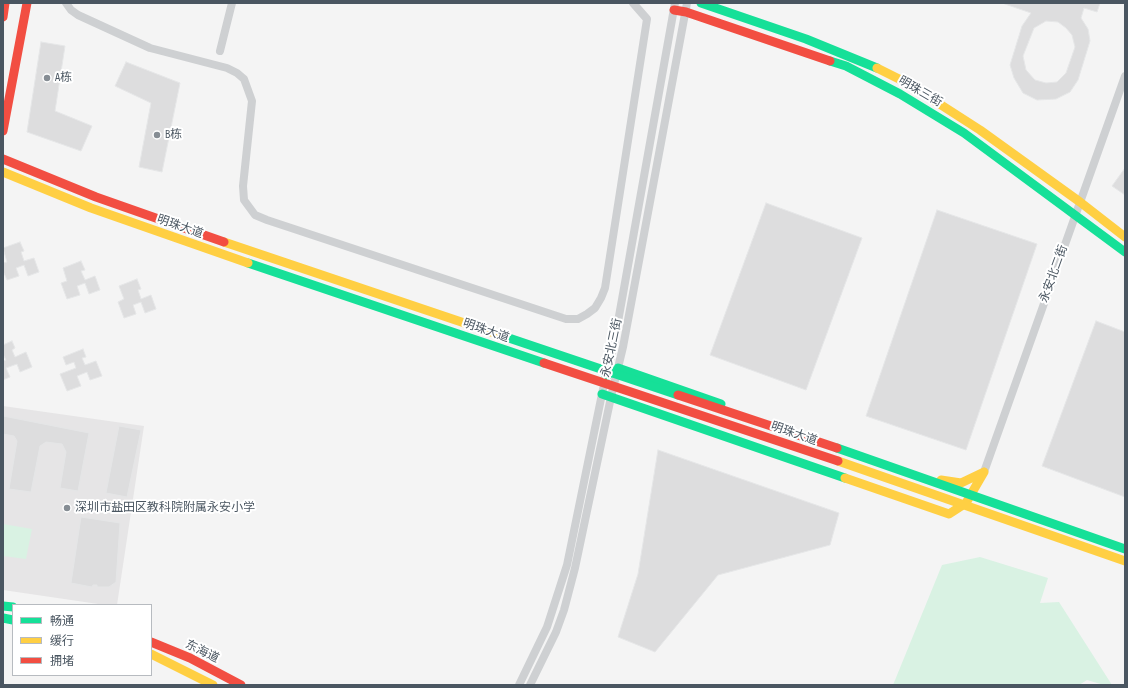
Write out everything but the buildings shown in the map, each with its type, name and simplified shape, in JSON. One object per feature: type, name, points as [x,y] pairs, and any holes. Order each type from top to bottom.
[{"type":"street","points":[[3,16],[6,3]]},
{"type":"street","points":[[3,131],[27,3]]},
{"type":"street","points":[[66,3],[71,10],[78,15],[150,48],[227,68],[237,72],[244,79],[252,101],[242,186],[244,200],[255,215],[566,319],[578,319],[587,314],[598,303],[605,288],[647,20],[633,3]]},
{"type":"street","points":[[220,50],[232,3]]},
{"type":"street","name":"明珠三街","points":[[701,3],[813,42],[879,69],[906,83],[980,130],[1080,202],[1125,237]]},
{"type":"street","name":"明珠三街","points":[[674,5],[686,7],[846,66],[900,94],[964,133],[1012,167],[1055,202],[1125,252]]},
{"type":"street","name":"永安北三街","points":[[530,685],[556,632],[571,585],[606,396],[606,376],[614,344],[674,5]]},
{"type":"street","name":"永安北三街","points":[[520,685],[540,646],[559,594],[569,558],[606,396],[618,368],[686,7]]},
{"type":"street","name":"永安北二街","points":[[984,472],[1125,76]]},
{"type":"street","name":"明珠大道","points":[[3,159],[96,197],[268,257],[939,483],[1125,549]]},
{"type":"street","name":"明珠大道","points":[[3,172],[91,208],[264,269],[950,499],[1125,561]]},
{"type":"street","points":[[606,376],[618,368]]},
{"type":"street","name":"明珠大道","points":[[618,368],[947,482],[961,483],[984,472]]},
{"type":"street","name":"明珠大道","points":[[606,396],[949,514],[966,503],[984,472]]},
{"type":"street","name":"东海道","points":[[152,642],[190,658],[241,685]]},
{"type":"street","name":"东海道","points":[[152,654],[213,685]]},
{"type":"shaded area","name":"深圳市盐田区教科院附属永安小学","points":[[3,406],[144,426],[117,604],[98,604],[3,590]]},
{"type":"green space","points":[[3,524],[32,529],[26,559],[3,556]]},
{"type":"green space","points":[[980,557],[1048,578],[1040,603],[1059,602],[1112,685],[1104,685],[1087,680],[1079,685],[893,685],[942,565]]},
{"type":"traffic: fast","points":[[701,3],[806,39],[877,68]]},
{"type":"traffic: fast","points":[[830,61],[846,66],[900,94],[964,133],[1125,252]]},
{"type":"traffic: fast","points":[[248,263],[544,363]]},
{"type":"traffic: fast","points":[[497,334],[678,395]]},
{"type":"traffic: fast","points":[[606,376],[618,368],[721,404]]},
{"type":"traffic: fast","points":[[602,394],[845,478]]},
{"type":"traffic: fast","points":[[837,448],[1125,549]]},
{"type":"traffic: fast","points":[[3,606],[12,607]]},
{"type":"traffic: fast","points":[[3,618],[12,620]]},
{"type":"traffic: slow","points":[[877,68],[907,83],[980,130],[1080,202],[1125,237]]},
{"type":"traffic: slow","points":[[3,172],[91,208],[248,263]]},
{"type":"traffic: slow","points":[[224,242],[497,334]]},
{"type":"traffic: slow","points":[[838,461],[1125,561]]},
{"type":"traffic: slow","points":[[845,478],[949,514],[966,503],[984,472]]},
{"type":"traffic: slow","points":[[941,480],[961,483],[984,472]]},
{"type":"traffic: slow","points":[[152,654],[213,685]]},
{"type":"traffic: jam","points":[[3,17],[5,3]]},
{"type":"traffic: jam","points":[[3,131],[27,3]]},
{"type":"traffic: jam","points":[[674,10],[686,12],[830,61]]},
{"type":"traffic: jam","points":[[3,159],[96,197],[224,242]]},
{"type":"traffic: jam","points":[[544,363],[838,461]]},
{"type":"traffic: jam","points":[[678,395],[837,448]]},
{"type":"traffic: jam","points":[[152,642],[190,658],[241,685]]},
{"type":"place","name":"A栋","points":[[47,78]]},
{"type":"place","name":"B栋","points":[[157,135]]},
{"type":"place","name":"深圳市盐田区教科院附属永安小学","points":[[67,508]]}]
